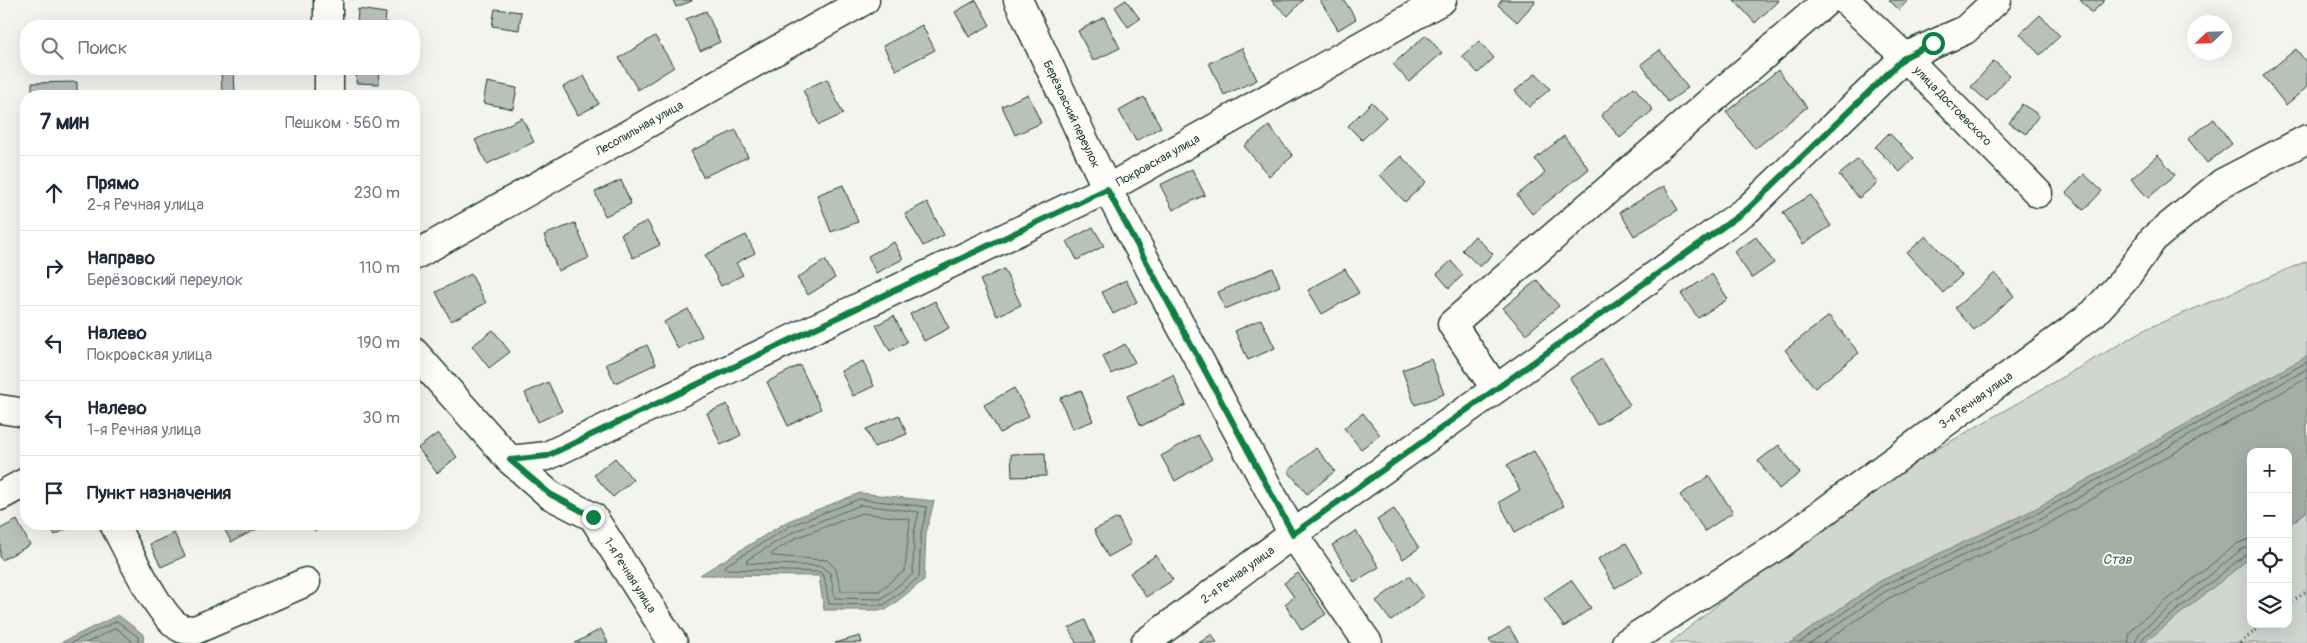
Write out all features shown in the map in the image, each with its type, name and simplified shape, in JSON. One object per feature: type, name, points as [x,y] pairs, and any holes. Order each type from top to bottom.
[{"type":"street","points":[[328,0],[328,20]]},
{"type":"street","name":"Лесопильная улица","points":[[420,253],[865,0]]},
{"type":"street","name":"Берёзовский переулок","points":[[1018,0],[1107,189],[1293,534],[1368,643]]},
{"type":"street","name":"Покровская улица","points":[[510,460],[547,456],[1107,189],[1442,0]]},
{"type":"street","points":[[1495,388],[1452,324],[1828,0]]},
{"type":"street","name":"улица Достоевского","points":[[1845,0],[1905,57],[2038,193]]},
{"type":"street","name":"2-я Речная улица","points":[[1145,643],[1495,388],[1748,209],[1905,57],[1965,30],[1997,0]]},
{"type":"street","points":[[328,75],[328,90]]},
{"type":"street","name":"3-я Речная улица","points":[[1626,643],[1779,545],[2094,313],[2124,280],[2153,239],[2222,183],[2307,139]]},
{"type":"street","name":"1-я Речная улица","points":[[420,359],[510,460],[550,494],[593,517],[674,643]]},
{"type":"street","points":[[0,496],[20,485]]},
{"type":"street","points":[[117,530],[158,604],[171,621],[183,629],[194,630],[306,582]]},
{"type":"path","points":[[2292,602],[2307,591]]},
{"type":"path","points":[[2240,643],[2259,628]]},
{"type":"shaded area","points":[[2307,261],[2307,643],[1670,643],[1842,504],[2146,329]]},
{"type":"water","name":"Став","points":[[2307,356],[2307,511],[2292,523],[2292,448],[2247,448],[2247,560],[2144,643],[1790,643],[1880,581],[2033,510]]},
{"type":"water","points":[[860,493],[934,501],[926,533],[924,580],[886,610],[824,610],[819,576],[700,575],[788,521]]},
{"type":"water","points":[[118,615],[144,635],[143,643],[60,643]]},
{"type":"building","points":[[673,0],[692,0],[692,1],[676,7]]},
{"type":"building","points":[[976,0],[990,25],[969,37],[955,12]]},
{"type":"building","points":[[1126,0],[1140,19],[1128,27],[1115,7]]},
{"type":"building","points":[[1271,0],[1303,0],[1288,16]]},
{"type":"building","points":[[1320,0],[1344,0],[1356,19],[1338,30]]},
{"type":"building","points":[[1502,0],[1534,0],[1535,2],[1517,22],[1498,5]]},
{"type":"building","points":[[1734,0],[1779,0],[1755,23]]},
{"type":"building","points":[[1889,0],[1908,0],[1899,10]]},
{"type":"building","points":[[2080,0],[2105,0],[2092,13]]},
{"type":"building","points":[[358,9],[386,13],[385,20],[357,20]]},
{"type":"building","points":[[495,9],[521,12],[519,30],[492,26]]},
{"type":"building","points":[[706,11],[720,42],[700,51],[686,19]]},
{"type":"building","points":[[2040,15],[2060,36],[2040,55],[2020,34]]},
{"type":"building","points":[[1104,17],[1120,48],[1093,61],[1078,31]]},
{"type":"building","points":[[922,25],[935,50],[896,70],[883,46]]},
{"type":"building","points":[[1426,35],[1442,53],[1409,82],[1393,64]]},
{"type":"building","points":[[655,36],[674,67],[638,90],[619,58]]},
{"type":"building","points":[[1479,41],[1494,58],[1478,73],[1462,56]]},
{"type":"building","points":[[1242,48],[1257,80],[1224,95],[1209,63]]},
{"type":"building","points":[[2296,49],[2307,63],[2307,87],[2286,105],[2263,76]]},
{"type":"building","points":[[1660,50],[1688,88],[1668,102],[1641,64]]},
{"type":"building","points":[[1994,61],[2010,75],[1987,101],[1971,87]]},
{"type":"building","points":[[1778,70],[1807,107],[1755,149],[1726,112]]},
{"type":"building","points":[[1536,73],[1550,89],[1529,107],[1515,91]]},
{"type":"building","points":[[221,75],[234,75],[235,90],[222,90]]},
{"type":"building","points":[[357,75],[380,75],[379,84],[356,83]]},
{"type":"building","points":[[584,76],[599,104],[578,115],[563,87]]},
{"type":"building","points":[[827,79],[843,114],[819,125],[803,90]]},
{"type":"building","points":[[77,82],[77,90],[32,90],[32,83]]},
{"type":"building","points":[[487,82],[517,88],[513,109],[483,103]]},
{"type":"building","points":[[1634,87],[1653,110],[1620,138],[1601,115]]},
{"type":"building","points":[[1028,94],[1041,123],[1015,135],[1002,106]]},
{"type":"building","points":[[1144,97],[1161,127],[1136,141],[1119,111]]},
{"type":"building","points":[[1372,102],[1386,117],[1362,140],[1348,126]]},
{"type":"building","points":[[2022,104],[2039,115],[2026,134],[2009,123]]},
{"type":"building","points":[[522,118],[534,142],[487,164],[475,140]]},
{"type":"building","points":[[2214,119],[2232,144],[2207,163],[2188,139]]},
{"type":"building","points":[[1269,126],[1293,156],[1269,176],[1244,146]]},
{"type":"building","points":[[736,130],[748,157],[703,177],[691,151]]},
{"type":"building","points":[[1889,133],[1914,158],[1900,172],[1875,147]]},
{"type":"building","points":[[1564,136],[1589,169],[1532,214],[1517,195],[1545,173],[1535,159]]},
{"type":"building","points":[[2158,155],[2175,175],[2148,198],[2131,179]]},
{"type":"building","points":[[1401,156],[1426,182],[1405,202],[1380,175]]},
{"type":"building","points":[[1858,159],[1878,183],[1859,198],[1839,175]]},
{"type":"building","points":[[1192,169],[1205,195],[1173,210],[1160,185]]},
{"type":"building","points":[[2084,174],[2102,191],[2084,210],[2066,193]]},
{"type":"building","points":[[621,180],[631,204],[605,216],[595,192]]},
{"type":"building","points":[[843,185],[858,222],[831,232],[817,195]]},
{"type":"building","points":[[1664,186],[1678,210],[1634,236],[1620,212]]},
{"type":"building","points":[[1811,195],[1831,226],[1803,244],[1783,212]]},
{"type":"building","points":[[927,202],[944,235],[923,246],[905,214]]},
{"type":"building","points":[[647,221],[660,245],[633,258],[621,234]]},
{"type":"building","points":[[575,223],[589,258],[558,271],[544,235]]},
{"type":"building","points":[[1093,227],[1104,246],[1077,260],[1067,241]]},
{"type":"building","points":[[746,235],[755,253],[736,263],[743,275],[721,286],[705,255]]},
{"type":"building","points":[[1475,236],[1493,254],[1480,267],[1462,250]]},
{"type":"building","points":[[1926,236],[1962,275],[1943,293],[1907,253]]},
{"type":"building","points":[[1756,237],[1774,263],[1752,278],[1734,252]]},
{"type":"building","points":[[894,242],[903,259],[876,273],[868,256]]},
{"type":"building","points":[[825,260],[835,278],[808,295],[797,278]]},
{"type":"building","points":[[1451,261],[1463,275],[1449,288],[1437,274]]},
{"type":"building","points":[[1273,268],[1280,286],[1225,309],[1218,292]]},
{"type":"building","points":[[1004,269],[1021,305],[997,316],[980,280]]},
{"type":"building","points":[[1345,269],[1359,293],[1322,314],[1308,290]]},
{"type":"building","points":[[1995,273],[2014,296],[1974,330],[1955,308]]},
{"type":"building","points":[[471,274],[486,303],[451,321],[436,292]]},
{"type":"building","points":[[1712,274],[1728,299],[1698,318],[1681,294]]},
{"type":"building","points":[[1126,280],[1137,302],[1113,314],[1102,292]]},
{"type":"building","points":[[1537,280],[1559,306],[1526,334],[1503,308]]},
{"type":"building","points":[[935,301],[949,328],[924,341],[910,314]]},
{"type":"building","points":[[688,309],[702,336],[678,349],[664,322]]},
{"type":"building","points":[[894,316],[907,342],[890,351],[876,325]]},
{"type":"building","points":[[1829,316],[1859,353],[1815,388],[1785,350]]},
{"type":"building","points":[[1261,319],[1275,348],[1248,360],[1235,331]]},
{"type":"building","points":[[493,330],[510,352],[489,368],[472,346]]},
{"type":"building","points":[[1125,344],[1135,362],[1111,374],[1103,356]]},
{"type":"building","points":[[647,345],[656,364],[615,383],[606,364]]},
{"type":"building","points":[[1431,359],[1444,394],[1415,405],[1402,370]]},
{"type":"building","points":[[1602,359],[1630,405],[1597,425],[1570,378]]},
{"type":"building","points":[[863,361],[874,386],[853,396],[841,371]]},
{"type":"building","points":[[800,365],[821,409],[788,426],[767,382]]},
{"type":"building","points":[[1173,375],[1186,405],[1141,426],[1127,396]]},
{"type":"building","points":[[548,382],[562,411],[538,422],[525,393]]},
{"type":"building","points":[[1014,388],[1029,416],[1000,433],[984,405]]},
{"type":"building","points":[[1081,390],[1093,421],[1072,429],[1060,398]]},
{"type":"building","points":[[727,404],[741,435],[721,445],[707,413]]},
{"type":"building","points":[[1363,413],[1380,435],[1361,449],[1344,428]]},
{"type":"building","points":[[899,415],[907,434],[874,447],[866,429]]},
{"type":"building","points":[[438,433],[457,457],[437,473],[420,451],[420,446]]},
{"type":"building","points":[[1198,435],[1212,459],[1175,481],[1161,456]]},
{"type":"building","points":[[1779,445],[1800,473],[1779,489],[1758,461]]},
{"type":"building","points":[[1316,448],[1335,471],[1307,494],[1288,471]]},
{"type":"building","points":[[1534,451],[1564,506],[1515,532],[1499,502],[1520,490],[1507,465]]},
{"type":"building","points":[[1045,453],[1046,476],[1012,477],[1011,454]]},
{"type":"building","points":[[615,458],[633,480],[613,497],[594,475]]},
{"type":"building","points":[[1709,476],[1733,512],[1705,531],[1680,495]]},
{"type":"building","points":[[1394,509],[1419,548],[1403,559],[1377,520]]},
{"type":"building","points":[[1118,518],[1131,544],[1108,557],[1094,530]]},
{"type":"building","points":[[17,520],[20,530],[22,530],[30,545],[2,560],[0,556],[0,529]]},
{"type":"building","points":[[52,530],[65,530],[55,535]]},
{"type":"building","points":[[225,530],[255,530],[231,542]]},
{"type":"building","points":[[1356,531],[1379,567],[1354,582],[1332,545]]},
{"type":"building","points":[[174,533],[185,556],[161,567],[150,544]]},
{"type":"building","points":[[1626,543],[1643,572],[1615,588],[1598,559]]},
{"type":"building","points":[[1156,555],[1173,580],[1146,597],[1130,573]]},
{"type":"building","points":[[1298,573],[1326,614],[1302,630],[1285,604],[1294,597],[1284,583]]},
{"type":"building","points":[[1409,576],[1424,596],[1391,621],[1376,601]]},
{"type":"building","points":[[1571,580],[1591,608],[1564,627],[1544,598]]},
{"type":"building","points":[[1085,620],[1095,643],[1076,643],[1069,628]]},
{"type":"building","points":[[1509,627],[1519,643],[1491,643],[1489,640]]},
{"type":"building","points":[[601,629],[608,643],[575,643]]},
{"type":"building","points":[[1212,634],[1217,643],[1199,643]]},
{"type":"building","points":[[860,636],[862,643],[835,643]]},
{"type":"route","points":[[593,517],[550,494],[510,460],[547,456],[1107,189],[1293,534],[1748,209],[1905,57],[1933,43]]}]
